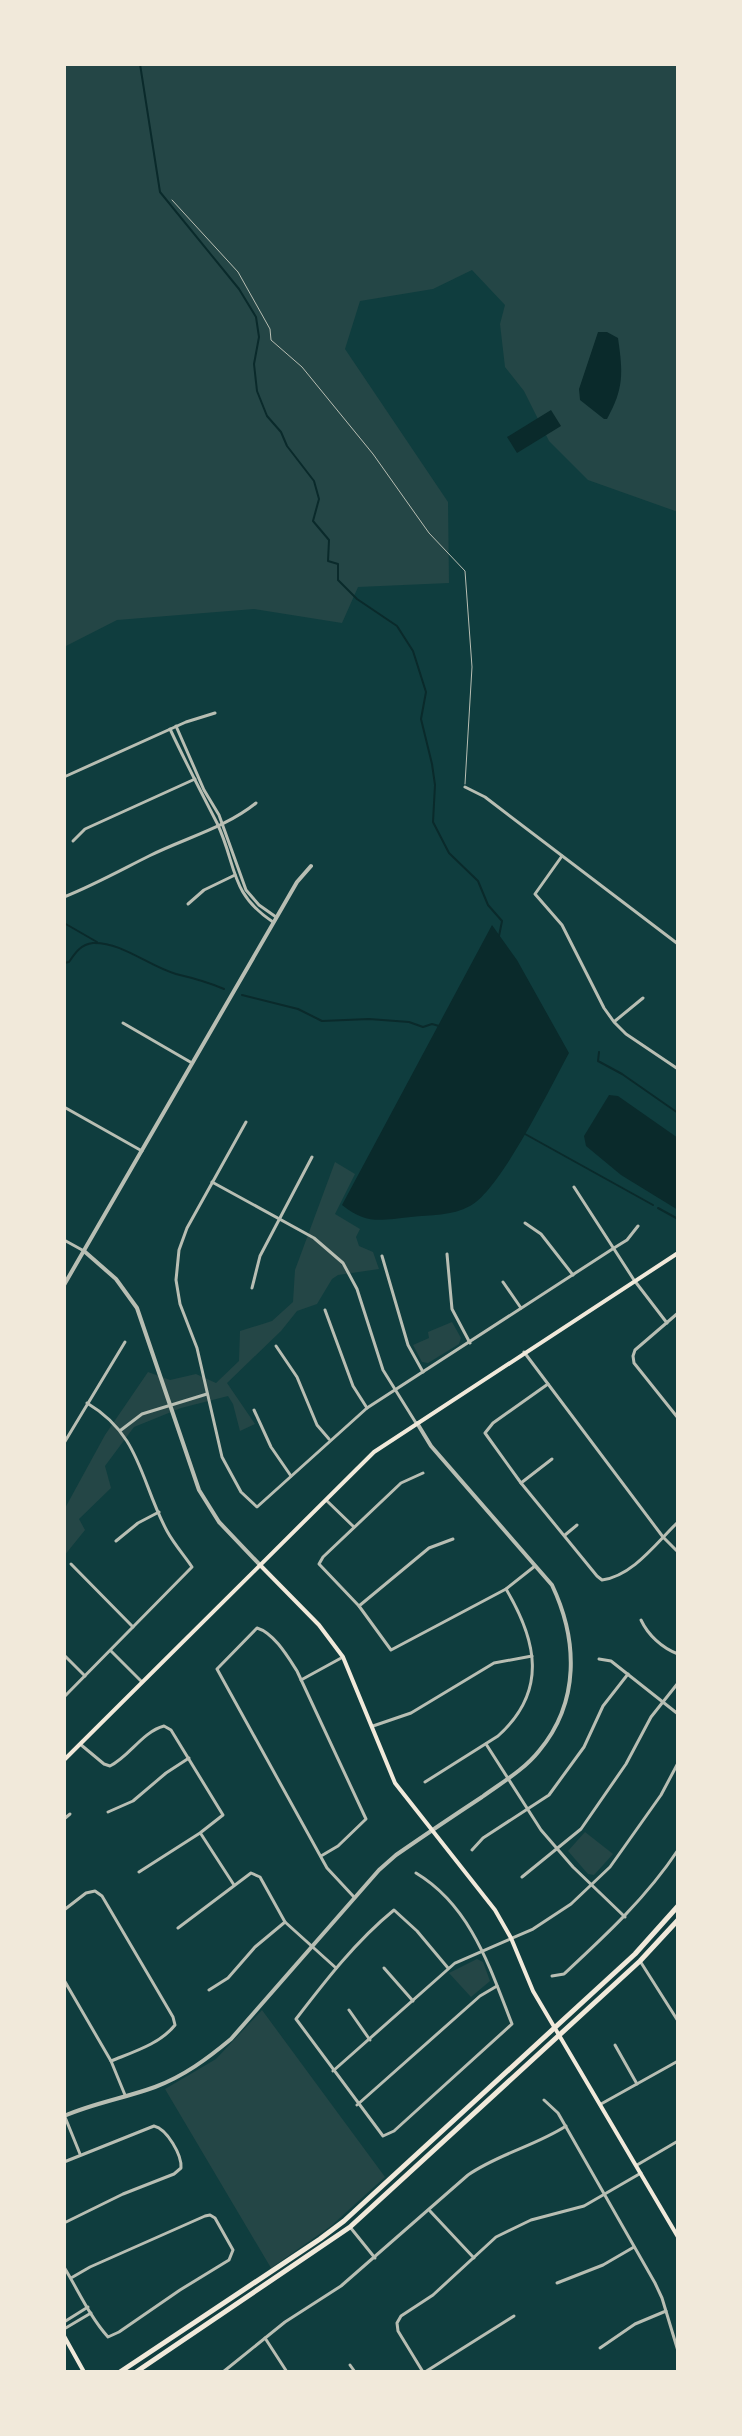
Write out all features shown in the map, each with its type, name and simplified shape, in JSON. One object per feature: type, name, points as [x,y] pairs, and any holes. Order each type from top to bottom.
[{"type":"main road","points":[[64,1760],[374,1452],[678,1253]]},
{"type":"main road","points":[[260,1565],[319,1625],[343,1657],[395,1783],[495,1910],[554,2029],[678,2237]]},
{"type":"main road","points":[[120,2372],[320,2239],[635,1954],[678,1906]]},
{"type":"main road","points":[[136,2372],[350,2227],[640,1961],[678,1920]]},
{"type":"main road","points":[[64,2336],[84,2372]]},
{"type":"street","points":[[64,777],[176,726],[215,713]]},
{"type":"street","points":[[176,726],[196,778]]},
{"type":"street","points":[[170,729],[220,825],[237,875],[252,898],[275,919]]},
{"type":"street","points":[[73,841],[85,829],[196,778]]},
{"type":"street","points":[[465,787],[485,797],[678,944]]},
{"type":"street","points":[[64,897],[220,825],[256,803]]},
{"type":"street","points":[[562,856],[535,894],[556,917],[614,1022],[626,1034],[678,1069]]},
{"type":"street","points":[[64,1285],[275,919],[297,882],[311,866]]},
{"type":"street","points":[[188,904],[204,890],[237,875]]},
{"type":"street","points":[[614,1022],[643,998]]},
{"type":"street","points":[[123,1023],[192,1063]]},
{"type":"street","points":[[64,1107],[142,1151]]},
{"type":"street","points":[[246,1122],[187,1228],[179,1250],[176,1280],[180,1304],[197,1348],[222,1457],[241,1492],[257,1507],[367,1408],[627,1240],[638,1226]]},
{"type":"street","points":[[252,1288],[260,1256],[312,1157]]},
{"type":"street","points":[[80,2154],[64,2116],[154,2088],[204,2062],[231,2039],[354,1897],[396,1855],[509,1778],[539,1751],[557,1722],[566,1698],[571,1669],[570,1638],[552,1585],[431,1446],[376,1353],[357,1289],[343,1263],[325,1246],[212,1182]]},
{"type":"street","points":[[574,1187],[634,1280],[667,1323]]},
{"type":"street","points":[[525,1223],[541,1234],[573,1275]]},
{"type":"street","points":[[64,1240],[84,1251],[116,1279],[137,1308],[199,1490],[219,1522],[260,1565]]},
{"type":"street","points":[[447,1254],[452,1309],[470,1343]]},
{"type":"street","points":[[382,1256],[408,1345],[423,1373]]},
{"type":"street","points":[[503,1282],[522,1309]]},
{"type":"street","points":[[325,1310],[353,1386],[367,1408]]},
{"type":"street","points":[[678,1313],[635,1350],[633,1356],[634,1363],[678,1418]]},
{"type":"street","points":[[64,1443],[125,1342]]},
{"type":"street","points":[[276,1346],[297,1377],[317,1425],[330,1440]]},
{"type":"street","points":[[524,1352],[663,1537],[678,1552]]},
{"type":"street","points":[[548,1384],[493,1423],[485,1433],[521,1483],[602,1580],[612,1579],[633,1565],[678,1522]]},
{"type":"street","points":[[121,1430],[142,1414],[207,1394]]},
{"type":"street","points":[[64,1697],[192,1567],[167,1531],[140,1462],[121,1430],[87,1403]]},
{"type":"street","points":[[254,1410],[271,1447],[291,1476]]},
{"type":"street","points":[[521,1483],[552,1459]]},
{"type":"street","points":[[423,1473],[401,1483],[319,1564],[359,1606],[391,1650],[506,1589],[535,1566]]},
{"type":"street","points":[[326,1500],[354,1527]]},
{"type":"street","points":[[116,1541],[138,1523],[159,1512]]},
{"type":"street","points":[[564,1535],[577,1525]]},
{"type":"street","points":[[359,1606],[429,1548],[453,1539]]},
{"type":"street","points":[[71,1564],[133,1627]]},
{"type":"street","points":[[425,1782],[508,1727],[521,1707],[530,1684],[532,1656],[523,1619],[506,1589]]},
{"type":"street","points":[[641,1620],[646,1632],[678,1654]]},
{"type":"street","points":[[321,1856],[338,1846],[366,1819],[287,1655],[263,1629],[257,1628],[217,1669],[321,1856],[337,1881],[354,1897]]},
{"type":"street","points":[[110,1651],[142,1682]]},
{"type":"street","points":[[64,1655],[85,1676]]},
{"type":"street","points":[[372,1726],[411,1713],[494,1663],[532,1656]]},
{"type":"street","points":[[301,1680],[343,1657]]},
{"type":"street","points":[[599,1659],[611,1661],[678,1714]]},
{"type":"street","points":[[472,1850],[483,1838],[549,1795],[584,1747],[603,1706],[628,1674]]},
{"type":"street","points":[[522,1877],[581,1829],[626,1764],[651,1717],[678,1683]]},
{"type":"street","points":[[80,1744],[110,1766],[155,1728],[164,1726],[171,1730],[223,1815],[139,1872]]},
{"type":"street","points":[[486,1744],[528,1811],[557,1849],[625,1917]]},
{"type":"street","points":[[108,1812],[133,1801],[189,1758]]},
{"type":"street","points":[[333,2071],[448,1968],[557,1914],[591,1885],[610,1867],[633,1836],[678,1763]]},
{"type":"street","points":[[64,1819],[70,1814]]},
{"type":"street","points":[[200,1833],[234,1885]]},
{"type":"street","points":[[552,1976],[564,1974],[625,1917],[678,1850]]},
{"type":"street","points":[[178,1928],[251,1873],[260,1877],[285,1922],[336,1968]]},
{"type":"street","points":[[416,1873],[434,1883],[470,1928],[484,1951],[512,2024],[394,2131],[383,2136],[296,2019],[336,1968],[394,1910],[417,1931],[448,1968]]},
{"type":"street","points":[[64,1910],[86,1893],[95,1891],[102,1896],[173,2017],[175,2025],[170,2031],[147,2046],[111,2061]]},
{"type":"street","points":[[209,1990],[228,1978],[255,1947],[285,1922]]},
{"type":"street","points":[[640,1961],[678,2021]]},
{"type":"street","points":[[384,1968],[413,2001]]},
{"type":"street","points":[[64,1980],[111,2061],[125,2095]]},
{"type":"street","points":[[357,2105],[480,1996],[497,1986]]},
{"type":"street","points":[[349,2010],[370,2040]]},
{"type":"street","points":[[615,2045],[637,2084]]},
{"type":"street","points":[[600,2105],[678,2061]]},
{"type":"street","points":[[544,2100],[566,2126],[662,2298],[678,2351]]},
{"type":"street","points":[[64,2162],[154,2126],[163,2129],[182,2161],[181,2168],[174,2174],[123,2194],[64,2223]]},
{"type":"street","points":[[223,2372],[285,2322],[341,2286],[482,2165],[546,2139],[566,2126]]},
{"type":"street","points":[[636,2166],[678,2141]]},
{"type":"street","points":[[514,2316],[424,2372],[398,2331],[397,2323],[401,2316],[433,2295],[496,2237],[513,2227],[584,2206],[641,2173]]},
{"type":"street","points":[[429,2210],[474,2258]]},
{"type":"street","points":[[64,2267],[108,2337],[233,2255],[233,2250],[215,2218],[210,2215],[71,2278]]},
{"type":"street","points":[[350,2227],[375,2258]]},
{"type":"street","points":[[557,2283],[603,2265],[634,2247]]},
{"type":"street","points":[[64,2322],[88,2307]]},
{"type":"street","points":[[600,2348],[635,2324],[666,2311]]},
{"type":"street","points":[[64,2329],[91,2313]]},
{"type":"street","points":[[264,2338],[287,2372]]},
{"type":"street","points":[[350,2365],[355,2372]]},
{"type":"lane","points":[[172,200],[238,272],[270,329],[271,340],[302,367],[373,454],[427,531],[465,571],[472,667],[465,787]]},
{"type":"shaded area","points":[[64,64],[678,64],[678,512],[588,480],[549,441],[524,391],[505,367],[500,324],[505,305],[472,270],[433,289],[360,301],[345,349],[448,502],[449,583],[358,587],[342,623],[254,609],[117,620],[64,647]]},
{"type":"shaded area","points":[[598,332],[607,332],[618,338],[621,361],[617,398],[607,419],[580,400],[579,389]]},
{"type":"shaded area","points":[[551,410],[561,426],[517,453],[507,437]]},
{"type":"shaded area","points":[[492,925],[517,960],[569,1053],[510,1160],[496,1180],[470,1206],[448,1213],[391,1219],[374,1220],[359,1216],[342,1205]]},
{"type":"shaded area","points":[[609,1095],[618,1096],[678,1138],[678,1210],[621,1175],[586,1146],[584,1136]]},
{"type":"shaded area","points":[[335,1162],[355,1174],[335,1214],[360,1229],[356,1237],[359,1246],[373,1252],[379,1269],[338,1275],[332,1279],[317,1304],[297,1311],[281,1331],[227,1383],[255,1424],[240,1431],[228,1396],[181,1408],[134,1427],[105,1466],[111,1488],[79,1519],[85,1530],[64,1556],[64,1510],[105,1435],[148,1372],[170,1380],[196,1374],[216,1383],[239,1361],[240,1331],[272,1321],[293,1302],[295,1270]]},
{"type":"shaded area","points":[[452,1322],[461,1338],[459,1344],[428,1363],[422,1362],[413,1345],[429,1338],[428,1332]]},
{"type":"shaded area","points":[[585,1832],[613,1854],[594,1875],[588,1874],[568,1851]]},
{"type":"shaded area","points":[[477,1959],[483,1962],[490,1981],[471,1997],[449,1973]]},
{"type":"shaded area","points":[[262,2010],[385,2177],[331,2226],[271,2268],[165,2089],[216,2059]]},
{"type":"waterway","points":[[140,64],[160,192],[239,289],[256,317],[259,337],[254,364],[257,391],[267,416],[314,481],[319,499],[313,521],[329,540],[328,561],[338,564],[338,580],[357,599],[397,626],[413,651],[426,692],[421,719],[435,785],[433,822],[449,853],[478,881],[488,905],[502,921],[499,936]]},
{"type":"waterway","points":[[64,923],[97,942]]},
{"type":"waterway","points":[[64,963],[69,962],[85,945],[104,944],[125,950],[166,970],[224,989]]},
{"type":"waterway","points":[[242,995],[298,1009],[322,1021],[369,1019],[409,1022],[423,1027],[432,1024],[439,1026]]},
{"type":"waterway","points":[[599,1052],[598,1061],[678,1113]]},
{"type":"waterway","points":[[525,1134],[653,1205]]},
{"type":"waterway","points":[[658,1208],[678,1219]]}]
